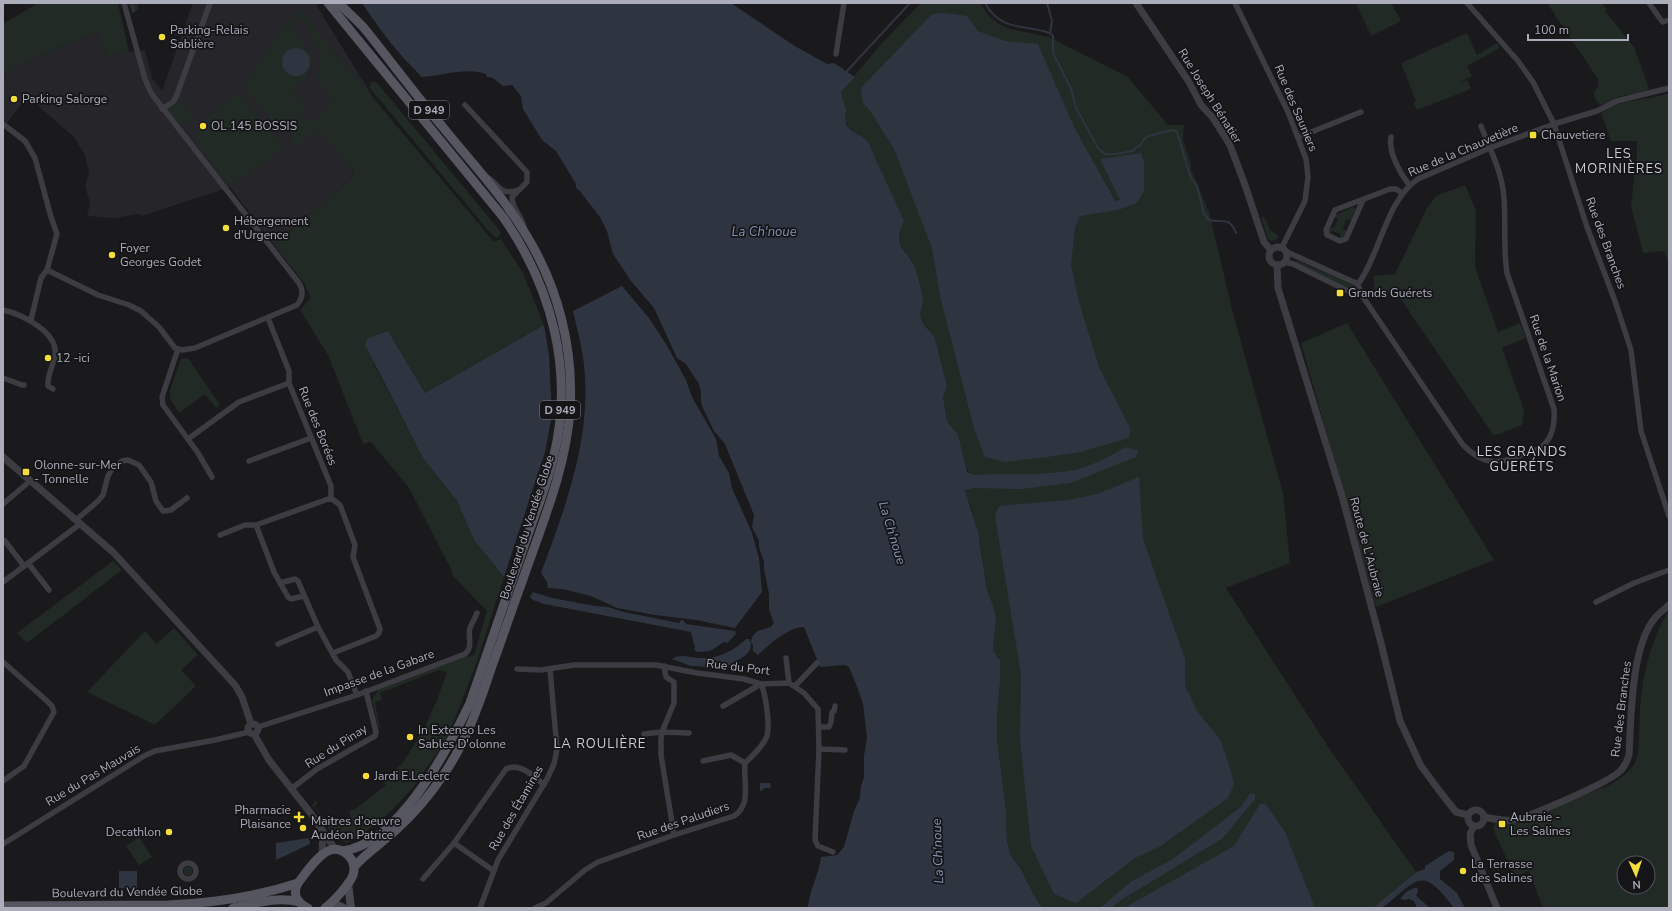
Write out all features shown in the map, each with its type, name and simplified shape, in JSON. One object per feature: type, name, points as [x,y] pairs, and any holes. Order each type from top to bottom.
[{"type":"main road","name":"Boulevard du Vendée Globe","points":[[322,855],[327,851],[358,847],[390,825],[435,768],[453,738],[470,703],[548,476],[558,433],[561,389],[559,358],[554,325],[543,289],[523,247],[503,217],[328,3]]},
{"type":"main road","name":"Boulevard du Vendée Globe","points":[[339,3],[362,27],[481,174],[524,231],[538,255],[552,286],[563,322],[570,366],[570,410],[564,455],[558,478],[479,705],[462,743],[445,773],[422,804],[395,831],[354,867]]},
{"type":"main road","points":[[326,907],[348,883],[354,873],[354,867],[349,855],[339,850]]},
{"type":"main road","points":[[304,906],[295,892],[298,883],[322,855]]},
{"type":"main road","name":"Boulevard du Vendée Globe","points":[[3,906],[192,904],[253,895],[298,883]]},
{"type":"main road","points":[[348,883],[351,908]]},
{"type":"main road","points":[[233,908],[286,899],[304,906]]},
{"type":"main road","points":[[326,907],[337,905],[344,908]]},
{"type":"street","points":[[47,270],[98,295],[141,311],[159,327],[172,345],[178,349],[195,348],[268,318],[297,305],[303,295],[302,288],[151,93],[145,79],[124,3]]},
{"type":"street","points":[[162,109],[173,102],[176,97],[210,3]]},
{"type":"street","points":[[836,54],[844,3]]},
{"type":"street","name":"Rue Joseph Bénatier","points":[[1136,3],[1189,82],[1201,105],[1212,118],[1230,145],[1264,242],[1272,250]]},
{"type":"street","name":"Rue des Sauniers","points":[[1235,3],[1299,137],[1306,159],[1308,177],[1305,201],[1284,250]]},
{"type":"street","name":"Rue des Branches","points":[[1468,3],[1518,61],[1533,82],[1554,124],[1587,227],[1615,301],[1631,350],[1641,431],[1669,516]]},
{"type":"street","points":[[1649,3],[1663,22],[1669,20]]},
{"type":"street","name":"Rue de la Chauvetière","points":[[1363,200],[1346,239],[1340,241],[1327,235],[1326,230],[1335,210],[1390,189],[1396,189],[1402,193],[1409,185],[1418,179],[1490,148],[1554,124],[1597,112],[1626,98],[1636,97],[1669,88]]},
{"type":"street","points":[[465,105],[527,172],[527,182],[512,197],[512,204],[522,218],[524,231]]},
{"type":"street","points":[[1299,137],[1362,112]]},
{"type":"street","points":[[3,124],[18,135],[30,148],[40,174],[57,234],[47,270],[41,278],[31,320]]},
{"type":"street","name":"Rue de la Marion","points":[[1359,291],[1463,445],[1471,452],[1481,459],[1500,462],[1540,448],[1552,432],[1555,422],[1554,409],[1507,273],[1504,258],[1504,192],[1490,148],[1481,126]]},
{"type":"street","points":[[1391,137],[1389,144],[1403,177],[1409,185]]},
{"type":"street","points":[[481,174],[494,181],[506,193],[518,190]]},
{"type":"street","points":[[1358,284],[1284,250],[1276,247],[1272,250],[1270,258],[1272,262],[1293,264],[1352,293],[1357,293],[1360,287],[1358,284],[1365,273],[1402,193]]},
{"type":"street","points":[[1281,263],[1287,258],[1284,250]]},
{"type":"street","name":"Route de L'Aubraie","points":[[1281,263],[1278,288],[1342,496],[1400,721],[1421,766],[1456,812],[1468,815]]},
{"type":"street","points":[[3,310],[31,320],[47,335],[55,348],[55,356],[48,380],[48,386],[53,389]]},
{"type":"street","name":"Rue des Borées","points":[[268,318],[289,371],[289,383],[331,486],[331,498]]},
{"type":"street","points":[[178,349],[162,397],[163,405],[188,439],[212,477]]},
{"type":"street","points":[[3,378],[24,385]]},
{"type":"street","points":[[188,439],[239,402],[289,383]]},
{"type":"street","points":[[249,461],[311,438]]},
{"type":"street","points":[[3,457],[113,552],[232,681],[242,697],[253,729],[269,760],[339,850]]},
{"type":"street","points":[[3,582],[78,522],[103,495],[112,468],[122,461],[128,460],[139,465],[151,482],[156,501],[163,511],[171,510],[187,498]]},
{"type":"street","points":[[3,504],[30,481]]},
{"type":"street","points":[[220,535],[245,525],[256,525],[331,498],[340,505],[355,545],[352,557],[380,629],[376,636],[332,653]]},
{"type":"street","points":[[256,525],[280,583],[288,597],[292,599],[304,596]]},
{"type":"street","points":[[5,542],[49,590]]},
{"type":"street","points":[[1596,602],[1634,583],[1669,570]]},
{"type":"street","points":[[280,583],[295,579],[298,582],[318,627],[336,660],[348,672],[357,695]]},
{"type":"street","name":"Rue des Branches","points":[[1484,817],[1499,820],[1514,819],[1594,787],[1620,772],[1629,755],[1634,683],[1638,656],[1647,632],[1655,618],[1669,605]]},
{"type":"street","name":"Impasse de la Gabare","points":[[253,729],[357,695],[465,654],[469,649],[469,630],[476,613]]},
{"type":"street","points":[[278,644],[318,627]]},
{"type":"street","points":[[786,658],[789,683]]},
{"type":"street","points":[[3,662],[47,701],[52,706],[54,712],[24,766],[3,781]]},
{"type":"street","points":[[795,686],[817,663]]},
{"type":"street","name":"Rue du Port","points":[[516,669],[550,669],[574,665],[607,666],[641,664],[664,666],[697,673],[744,679],[761,684],[789,683],[795,686],[804,693],[818,709],[819,749],[815,840],[818,846],[833,852]]},
{"type":"street","points":[[664,666],[666,678],[674,682],[674,703],[662,732],[661,740],[674,835]]},
{"type":"street","name":"Rue des Étamines","points":[[480,908],[498,860],[544,785],[554,764],[557,749],[550,669]]},
{"type":"street","points":[[703,761],[731,755],[745,763],[767,736],[768,727],[764,692],[761,684],[723,706]]},
{"type":"street","name":"Rue du Pinay","points":[[291,789],[317,769],[375,736],[376,732],[366,691]]},
{"type":"street","points":[[819,726],[829,727],[832,712],[834,711],[835,706]]},
{"type":"street","name":"Rue du Pas Mauvais","points":[[3,844],[144,756],[155,751],[215,740],[253,729]]},
{"type":"street","points":[[644,734],[662,732],[689,733]]},
{"type":"street","points":[[819,749],[845,750]]},
{"type":"street","name":"Rue des Paludiers","points":[[539,907],[585,870],[598,862],[674,835],[734,816],[740,812],[744,807],[745,801],[745,763]]},
{"type":"street","points":[[423,879],[454,843],[506,769],[510,767],[520,768],[544,785]]},
{"type":"street","points":[[1474,826],[1468,822],[1468,815],[1471,811],[1476,809],[1480,811],[1484,817],[1481,824],[1474,826],[1470,834],[1471,845],[1497,908]]},
{"type":"street","points":[[322,855],[324,838],[323,830]]},
{"type":"street","points":[[454,843],[494,871]]},
{"type":"shaded area","points":[[38,3],[118,3],[129,52],[118,53],[107,58],[98,31],[11,69],[3,74],[3,24]]},
{"type":"shaded area","points":[[128,3],[138,3],[138,10],[132,13]]},
{"type":"shaded area","points":[[193,3],[315,3],[371,94],[354,171],[350,180],[274,245],[230,187],[142,216],[139,214],[114,218],[87,216],[90,203],[85,186],[89,173],[85,155],[73,136],[37,105],[23,102],[7,123],[3,119],[3,74],[11,69],[98,31],[107,58],[118,53],[145,50],[152,78],[162,91]]},
{"type":"shaded area","points":[[921,3],[980,3],[989,16],[999,24],[1011,29],[1049,37],[1128,77],[1168,125],[1184,125],[1183,140],[1191,164],[1191,169],[1209,212],[1233,313],[1283,493],[1290,563],[1226,588],[1327,745],[1416,872],[1373,908],[1043,908],[1036,899],[1020,868],[1011,855],[1007,840],[1006,810],[997,740],[1000,660],[993,651],[993,605],[987,590],[981,549],[971,506],[965,492],[971,475],[965,467],[955,431],[947,421],[943,397],[947,386],[935,338],[923,323],[921,318],[920,313],[923,297],[916,270],[900,241],[900,228],[903,222],[852,130],[846,122],[846,109],[841,92],[880,45]]},
{"type":"shaded area","points":[[1356,3],[1391,3],[1401,21],[1371,36]]},
{"type":"shaded area","points":[[1547,3],[1602,3],[1606,9],[1605,11],[1634,47],[1649,88],[1647,91],[1618,97],[1607,104],[1599,104],[1594,94],[1598,86],[1598,79]]},
{"type":"shaded area","points":[[298,8],[494,242],[501,239],[523,273],[544,325],[425,393],[388,331],[373,362],[423,458],[457,501],[474,540],[504,577],[477,662],[444,743],[412,789],[391,811],[359,837],[346,843],[333,837],[325,822],[312,805],[316,801],[318,803],[314,806],[329,825],[333,822],[337,826],[351,816],[349,811],[355,809],[386,785],[384,782],[398,771],[396,768],[402,764],[425,727],[447,672],[439,670],[380,693],[382,700],[375,702],[379,729],[372,700],[378,690],[460,658],[474,655],[487,611],[452,575],[452,571],[409,488],[371,442],[363,444],[328,355],[300,310],[311,298],[304,283],[274,245],[350,180],[354,171],[319,131],[297,146],[292,145],[291,134],[295,127],[305,120],[314,119],[320,115],[328,108],[332,100],[319,81],[319,53],[308,31],[309,28],[297,16],[291,27],[311,55],[311,68],[305,79],[291,88],[307,107],[303,114],[288,126],[279,126],[242,86]]},
{"type":"shaded area","points":[[1467,33],[1477,55],[1497,43],[1500,48],[1467,66],[1472,76],[1457,84],[1467,80],[1471,89],[1417,110],[1413,102],[1416,101],[1401,63]]},
{"type":"shaded area","points":[[371,82],[378,84],[501,232],[499,237],[496,238],[492,235],[369,87]]},
{"type":"shaded area","points":[[1669,93],[1669,263],[1664,251],[1643,253],[1631,206],[1637,141],[1611,141],[1601,113],[1609,108],[1626,102]]},
{"type":"shaded area","points":[[239,94],[242,95],[285,148],[230,187],[199,148],[196,136],[198,127],[203,121],[224,103]]},
{"type":"shaded area","points":[[179,98],[184,99],[183,102],[188,105],[188,109],[194,116],[180,126],[169,113],[170,108],[179,102]]},
{"type":"shaded area","points":[[1465,185],[1476,210],[1475,267],[1498,332],[1520,323],[1526,338],[1502,348],[1524,410],[1522,425],[1494,436],[1396,292],[1375,297],[1373,276],[1395,274],[1427,208],[1436,196]]},
{"type":"shaded area","points":[[1353,207],[1356,209],[1351,220],[1346,219],[1343,229],[1347,231],[1344,238],[1339,239],[1341,234],[1332,231],[1330,234],[1328,232],[1329,227],[1334,228],[1338,219],[1334,218],[1335,215]]},
{"type":"shaded area","points":[[1264,216],[1271,231],[1279,236],[1276,240],[1271,241],[1268,238],[1261,218]]},
{"type":"shaded area","points":[[1296,260],[1355,286],[1356,288],[1354,290],[1346,287],[1295,264]]},
{"type":"shaded area","points":[[1347,323],[1494,560],[1376,607],[1301,343]]},
{"type":"shaded area","points":[[188,358],[220,405],[216,408],[205,394],[179,413],[171,400],[170,390],[181,359]]},
{"type":"shaded area","points":[[113,561],[122,570],[27,643],[17,633]]},
{"type":"shaded area","points":[[1669,610],[1669,908],[1543,908],[1529,871],[1515,877],[1493,829],[1495,823],[1519,821],[1604,788],[1624,776],[1632,768],[1638,753],[1641,696],[1645,670],[1657,633]]},
{"type":"shaded area","points":[[174,628],[198,655],[181,670],[196,686],[155,725],[87,692],[145,631],[157,644]]},
{"type":"shaded area","points":[[139,837],[152,857],[139,865],[126,846]]},
{"type":"shaded area","points":[[186,867],[190,867],[192,871],[190,875],[186,875],[184,873],[184,869]]},
{"type":"water","name":"La Ch'noue","points":[[362,3],[731,3],[793,45],[827,64],[834,63],[855,77],[841,92],[846,108],[845,120],[850,129],[868,142],[904,221],[900,229],[900,242],[916,270],[923,297],[920,313],[921,318],[923,324],[935,338],[947,386],[943,397],[947,421],[958,435],[967,472],[973,475],[1063,472],[1088,466],[1126,447],[1138,451],[1136,457],[1071,483],[1022,489],[974,488],[965,490],[978,532],[987,590],[993,605],[996,619],[993,651],[1000,660],[997,740],[1006,810],[1008,845],[1011,855],[1020,868],[1036,899],[1043,908],[808,908],[810,895],[821,857],[837,855],[844,847],[854,811],[860,798],[861,786],[864,777],[864,756],[867,738],[863,704],[849,667],[845,665],[820,667],[804,627],[785,633],[758,655],[753,651],[753,645],[751,642],[754,635],[758,631],[771,627],[774,623],[769,610],[769,594],[764,562],[759,547],[759,541],[752,527],[754,515],[725,444],[714,431],[702,406],[699,384],[686,364],[677,358],[654,308],[631,281],[613,254],[607,231],[600,217],[576,188],[576,184],[556,151],[542,140],[523,109],[521,96],[512,85],[503,86],[493,78],[487,77],[486,74],[478,72],[470,71],[422,77],[390,42]]},
{"type":"water","points":[[944,13],[967,16],[978,31],[1005,41],[1038,44],[1074,127],[1115,201],[1120,200],[1100,159],[1141,153],[1144,163],[1144,191],[1137,203],[1118,210],[1080,216],[1075,228],[1071,265],[1079,302],[1099,367],[1131,430],[1128,438],[1081,452],[1047,457],[1005,462],[985,457],[975,432],[940,296],[932,248],[894,149],[871,112],[863,103],[861,88],[932,14]]},
{"type":"water","points":[[296,48],[306,52],[310,62],[306,72],[296,76],[286,72],[282,62],[286,52]]},
{"type":"water","points":[[622,286],[649,318],[666,344],[686,380],[692,397],[716,439],[719,456],[729,473],[732,488],[752,533],[759,558],[762,592],[735,628],[696,620],[655,615],[617,608],[591,596],[563,589],[548,588],[547,582],[541,573],[568,497],[581,445],[585,392],[584,365],[581,344],[573,311]]},
{"type":"water","points":[[544,325],[549,355],[552,415],[545,452],[504,577],[474,540],[457,501],[423,458],[365,345],[367,339],[388,331],[425,393]]},
{"type":"water","points":[[1139,477],[1143,539],[1185,659],[1185,685],[1197,711],[1220,739],[1234,785],[1228,798],[1159,847],[1135,858],[1076,903],[1054,894],[1031,846],[1020,739],[1021,674],[995,516],[999,506],[1069,500],[1097,494]]},
{"type":"water","points":[[533,592],[552,598],[608,607],[624,612],[679,623],[683,620],[686,624],[735,631],[736,634],[727,643],[724,642],[710,651],[697,652],[694,649],[691,632],[544,604],[533,600],[530,597]]},
{"type":"water","points":[[746,639],[749,639],[751,643],[750,650],[745,656],[724,668],[691,666],[672,659],[678,656],[707,658],[719,656],[731,651]]},
{"type":"water","points":[[760,783],[770,783],[771,788],[764,788],[760,791]]},
{"type":"water","points":[[1250,793],[1255,794],[1255,799],[1223,838],[1121,900],[1111,908],[1100,908],[1132,881],[1173,859],[1242,806]]},
{"type":"water","points":[[1260,804],[1266,804],[1285,832],[1315,908],[1124,908],[1234,846]]},
{"type":"water","points":[[309,838],[310,844],[276,860],[276,843]]},
{"type":"water","points":[[1449,851],[1454,852],[1454,860],[1440,871],[1440,879],[1457,893],[1465,908],[1454,908],[1443,894],[1433,885],[1426,881],[1419,881],[1412,884],[1382,908],[1373,908],[1416,872],[1425,869],[1425,866]]},
{"type":"water","points":[[119,871],[137,871],[137,889],[119,888]]},
{"type":"water","points":[[1417,888],[1418,891],[1416,896],[1429,908],[1417,908],[1414,901],[1409,899],[1400,899],[1406,892]]},
{"type":"waterway","points":[[132,3],[134,11]]},
{"type":"waterway","points":[[847,71],[910,3]]},
{"type":"waterway","points":[[985,3],[998,19],[1006,23],[1014,26],[1040,30],[1050,33],[1053,36],[1053,53],[1071,89],[1076,108],[1098,148],[1105,154],[1116,154],[1132,151],[1140,145],[1146,137],[1173,130],[1177,132],[1190,176],[1197,186],[1204,214],[1209,220],[1228,222],[1231,224],[1236,233]]},
{"type":"waterway","points":[[1047,3],[1052,21],[1050,33]]},
{"type":"place","name":"Parking-Relais Sablière","points":[[162,37]]},
{"type":"place","name":"Parking Salorge","points":[[14,99]]},
{"type":"place","name":"OL 145 BOSSIS","points":[[203,126]]},
{"type":"place","name":"Chauvetiere","points":[[1533,135]]},
{"type":"place","name":"Hébergement d'Urgence","points":[[226,228]]},
{"type":"place","name":"Foyer Georges Godet","points":[[112,255]]},
{"type":"place","name":"Grands Guérets","points":[[1340,293]]},
{"type":"place","name":"12 -ici","points":[[48,358]]},
{"type":"place","name":"Olonne-sur-Mer - Tonnelle","points":[[26,472]]},
{"type":"place","name":"In Extenso Les Sables D'olonne","points":[[410,737]]},
{"type":"place","name":"Jardi E.Leclerc","points":[[366,776]]},
{"type":"place","name":"Pharmacie Plaisance","points":[[299,817]]},
{"type":"place","name":"Aubraie - Les Salines","points":[[1502,824]]},
{"type":"place","name":"Maitres d'oeuvre Audéon Patrice","points":[[303,828]]},
{"type":"place","name":"Decathlon","points":[[169,832]]},
{"type":"place","name":"La Terrasse des Salines","points":[[1463,871]]},
{"type":"district","name":"LES MORINIÈRES","points":[[1619,162]]},
{"type":"district","name":"LES GRANDS GUERÉTS","points":[[1522,460]]},
{"type":"district","name":"LA ROULIÈRE","points":[[600,744]]}]
